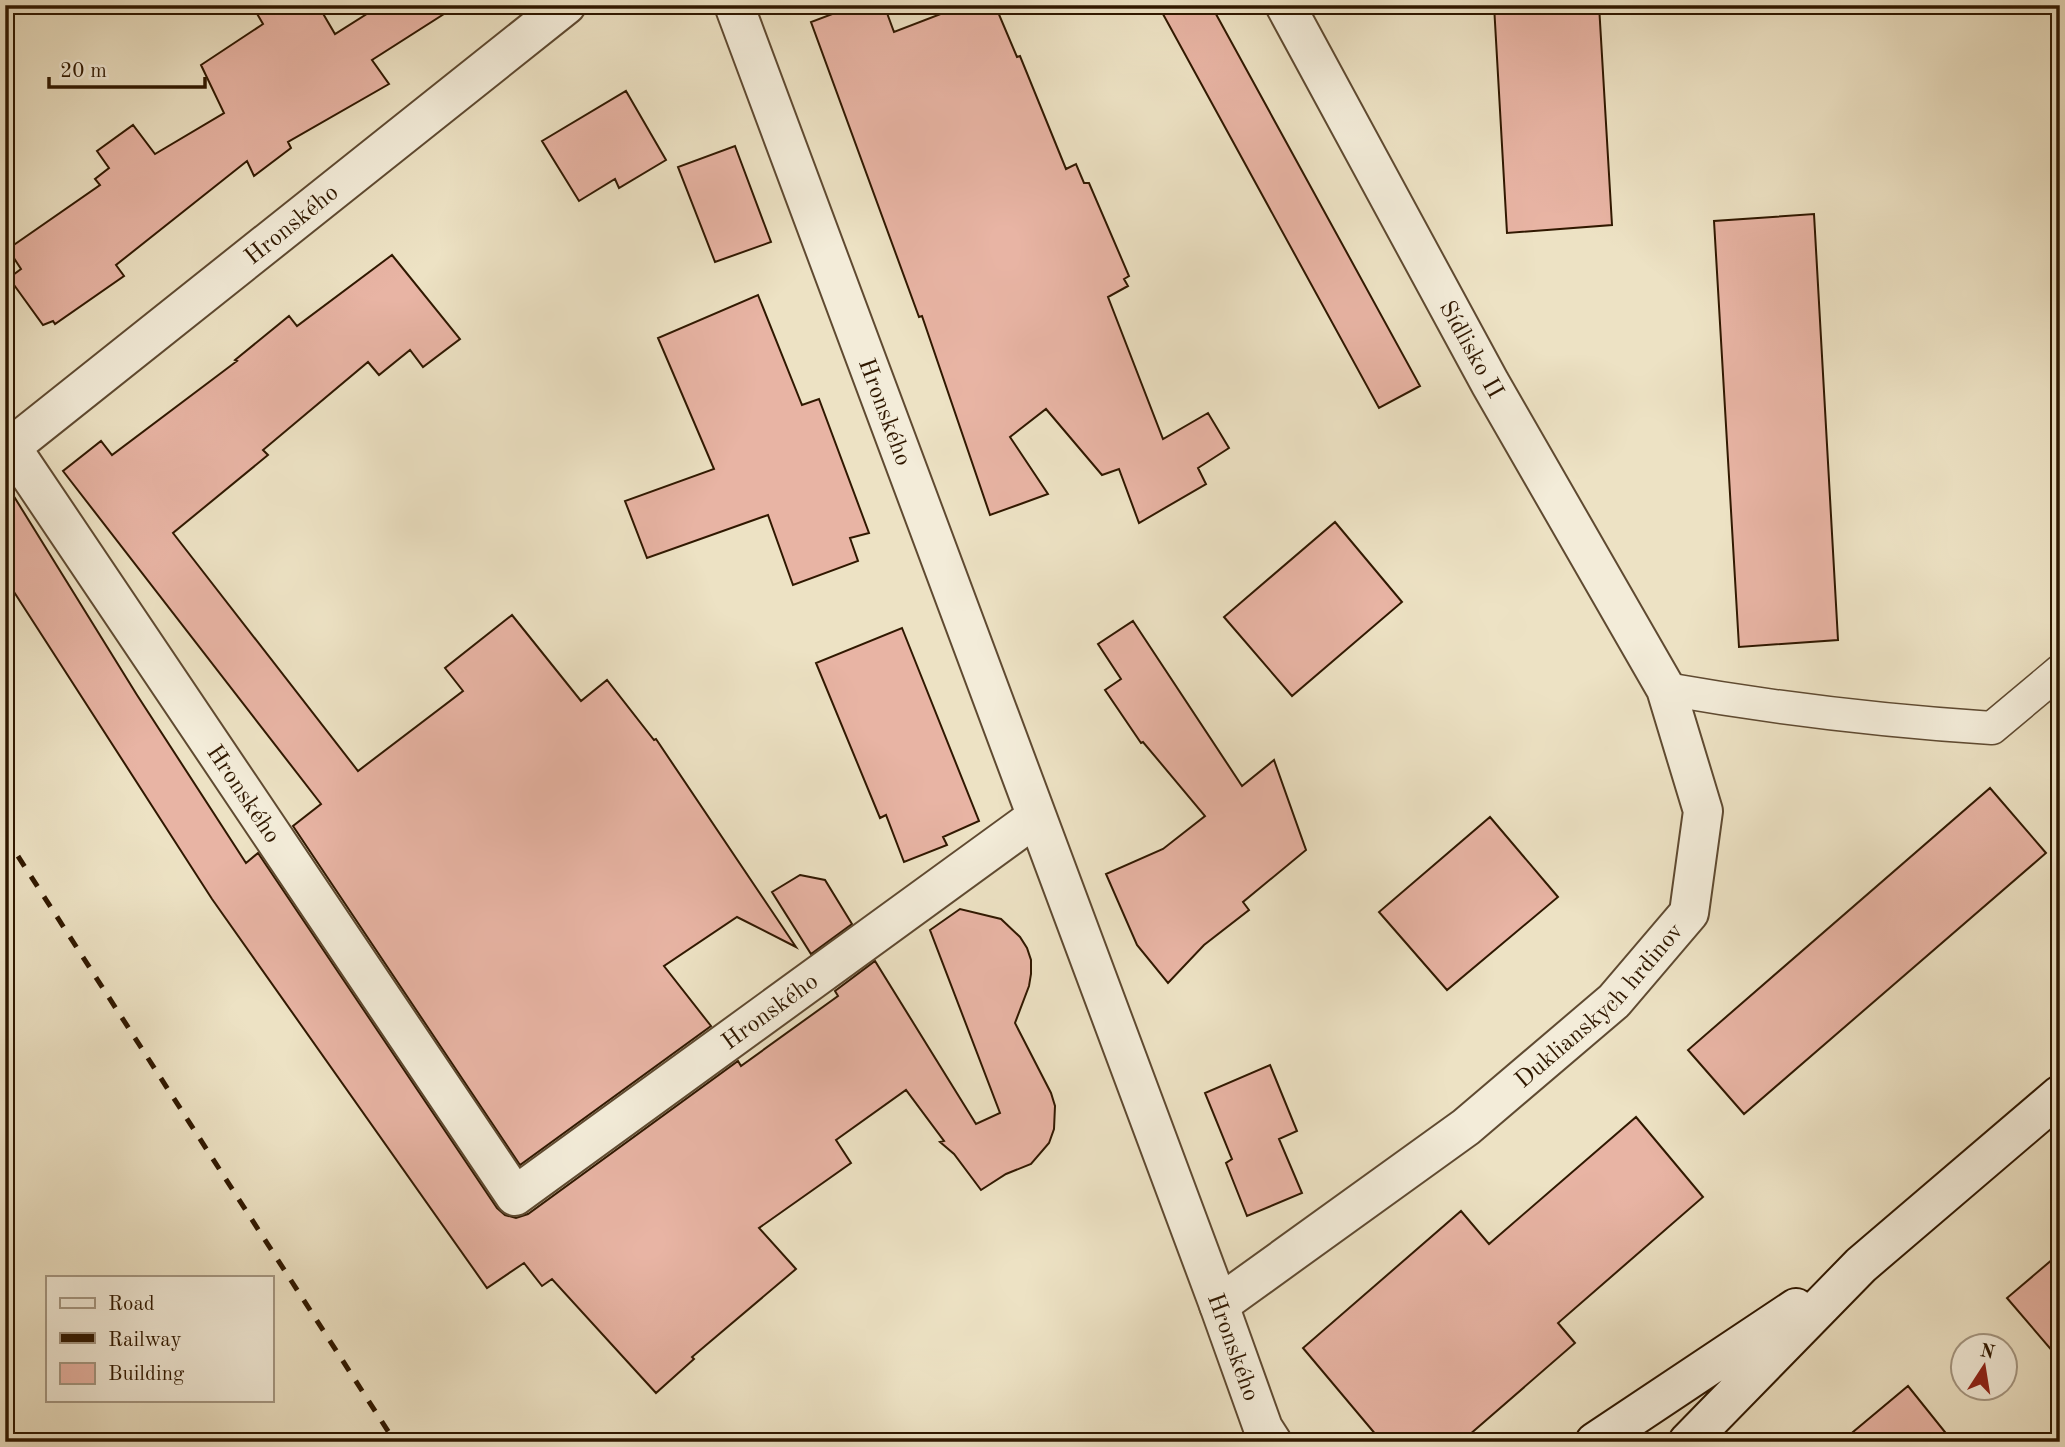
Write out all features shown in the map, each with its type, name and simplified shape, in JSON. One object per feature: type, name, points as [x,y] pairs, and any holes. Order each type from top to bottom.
[{"type":"street","name":"Hronského","points":[[566,5],[11,447],[515,1196],[1036,817]]},
{"type":"street","name":"Hronského","points":[[734,5],[1263,1427],[1272,1442]]},
{"type":"street","name":"Sídlisko II","points":[[1285,5],[1490,383],[1666,689]]},
{"type":"street","name":"Duklianskych hrdinov","points":[[1219,1305],[1466,1127],[1614,1001],[1689,913],[1703,811],[1666,689]]},
{"type":"street","points":[[1688,1442],[1861,1265],[2060,1095]]},
{"type":"street","points":[[1595,1442],[1861,1265]]},
{"type":"lane","points":[[1666,689],[1751,704],[1885,721],[1993,728],[2060,671]]},
{"type":"building","points":[[252,5],[318,5],[335,34],[381,5],[458,5],[372,60],[389,84],[288,142],[291,148],[254,176],[247,161],[116,265],[124,276],[55,324],[53,321],[43,325],[9,278],[21,269],[8,249],[100,185],[95,179],[109,168],[97,151],[133,125],[155,154],[224,113],[201,65],[263,24]]},
{"type":"building","points":[[856,5],[884,5],[894,32],[964,5],[995,5],[1017,57],[1020,56],[1066,169],[1076,164],[1084,183],[1089,183],[1129,276],[1124,279],[1128,286],[1108,297],[1163,439],[1208,413],[1229,448],[1198,468],[1206,484],[1139,523],[1119,469],[1102,475],[1046,409],[1010,437],[1048,494],[990,515],[922,316],[919,317],[811,22]]},
{"type":"building","points":[[1158,5],[1211,5],[1420,386],[1379,408]]},
{"type":"building","points":[[1494,5],[1599,5],[1612,225],[1507,233]]},
{"type":"building","points":[[626,91],[666,160],[619,188],[615,179],[579,201],[542,141]]},
{"type":"building","points":[[735,146],[771,242],[715,262],[678,167]]},
{"type":"building","points":[[1814,214],[1838,640],[1739,647],[1714,221]]},
{"type":"building","points":[[392,255],[460,339],[423,367],[410,350],[379,375],[368,362],[263,450],[268,455],[173,533],[358,771],[463,691],[445,668],[512,615],[581,701],[607,680],[654,740],[656,739],[796,947],[737,917],[664,966],[711,1026],[520,1165],[293,826],[321,804],[63,471],[101,441],[112,455],[237,361],[235,360],[289,316],[297,326]]},
{"type":"building","points":[[758,295],[802,405],[819,399],[869,533],[850,538],[858,561],[793,585],[768,515],[647,558],[625,501],[714,469],[658,338]]},
{"type":"building","points":[[5,482],[137,695],[246,863],[258,853],[497,1208],[505,1215],[516,1218],[528,1214],[738,1061],[741,1066],[838,996],[835,991],[875,961],[976,1124],[1000,1113],[930,930],[960,909],[1001,919],[1020,937],[1027,948],[1031,960],[1031,974],[1015,1023],[1055,1106],[1054,1129],[1049,1143],[1031,1164],[1006,1174],[981,1190],[954,1154],[940,1142],[944,1141],[906,1090],[836,1140],[851,1163],[759,1228],[796,1269],[692,1357],[694,1359],[656,1393],[552,1279],[542,1286],[524,1263],[487,1288],[212,899],[5,578]]},
{"type":"building","points":[[1335,522],[1402,602],[1292,696],[1224,617]]},
{"type":"building","points":[[1133,621],[1242,786],[1274,760],[1306,850],[1243,902],[1249,910],[1204,945],[1168,983],[1137,945],[1106,874],[1163,849],[1205,816],[1143,742],[1141,743],[1105,690],[1121,679],[1098,644]]},
{"type":"building","points":[[902,628],[979,821],[943,837],[947,845],[904,862],[886,815],[880,818],[816,663]]},
{"type":"building","points":[[1990,788],[2046,853],[1744,1114],[1688,1050]]},
{"type":"building","points":[[1490,817],[1558,897],[1447,990],[1379,912]]},
{"type":"building","points":[[800,875],[825,880],[852,924],[811,954],[772,892]]},
{"type":"building","points":[[1270,1065],[1297,1131],[1279,1139],[1302,1193],[1247,1216],[1226,1163],[1232,1159],[1205,1093]]},
{"type":"building","points":[[1636,1117],[1703,1197],[1558,1323],[1575,1343],[1461,1442],[1382,1442],[1303,1348],[1461,1211],[1489,1244]]},
{"type":"building","points":[[2060,1253],[2060,1360],[2007,1298]]},
{"type":"building","points":[[1908,1386],[1953,1442],[1841,1442]]},
{"type":"railway","points":[[5,836],[395,1442]]}]
